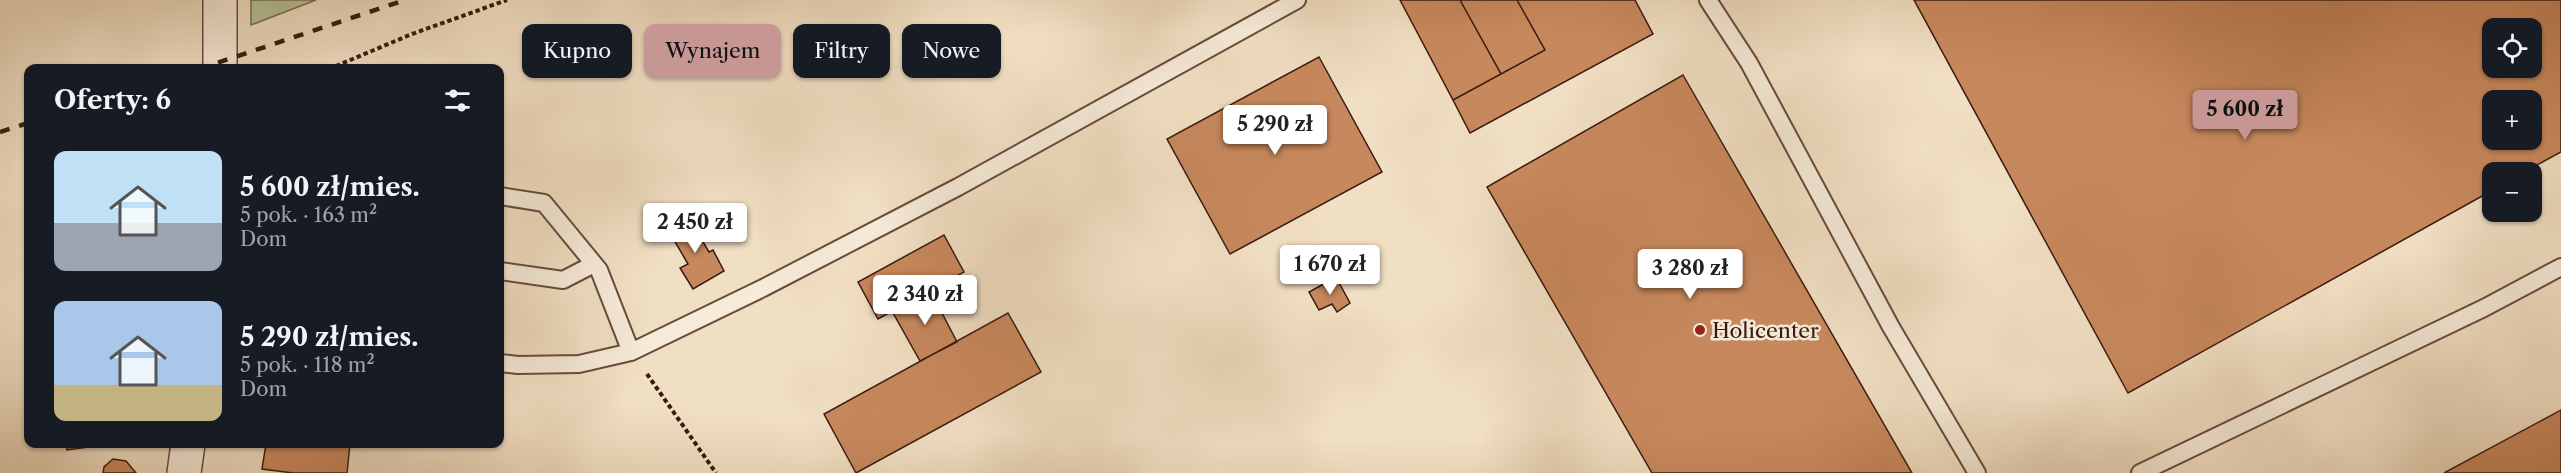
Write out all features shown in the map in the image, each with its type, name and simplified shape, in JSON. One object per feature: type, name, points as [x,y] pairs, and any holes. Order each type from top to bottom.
[{"type":"street","points":[[220,0],[220,64]]},
{"type":"street","points":[[184,473],[187,448]]},
{"type":"lane","points":[[504,363],[579,364],[631,352],[763,288],[938,198],[1297,0]]},
{"type":"lane","points":[[1708,0],[1749,63],[1891,327],[1977,473]]},
{"type":"lane","points":[[504,197],[544,203],[599,270],[631,352]]},
{"type":"lane","points":[[504,272],[563,280],[594,264]]},
{"type":"lane","points":[[2140,473],[2484,308],[2561,267]]},
{"type":"path","points":[[341,64],[412,34],[507,0]]},
{"type":"path","points":[[631,352],[716,473]]},
{"type":"green space","points":[[251,0],[316,0],[251,25]]},
{"type":"building","points":[[1400,0],[1460,0],[1501,74],[1453,100]]},
{"type":"building","points":[[1460,0],[1517,0],[1545,50],[1501,74]]},
{"type":"building","points":[[1517,0],[1635,0],[1653,34],[1470,133],[1453,100],[1545,50]]},
{"type":"building","points":[[1914,0],[2561,0],[2561,152],[2542,162],[2482,162],[2482,196],[2128,393]]},
{"type":"building","points":[[1319,57],[1382,172],[1230,254],[1167,139]]},
{"type":"building","name":"Holicenter","points":[[1683,75],[1912,473],[1652,473],[1487,187]]},
{"type":"building","points":[[687,215],[709,252],[713,250],[724,271],[693,289],[680,268],[688,264],[667,228]]},
{"type":"building","points":[[944,235],[964,272],[878,319],[858,282]]},
{"type":"building","points":[[1336,277],[1350,303],[1337,312],[1332,304],[1319,310],[1309,292]]},
{"type":"building","points":[[930,290],[957,342],[920,361],[892,311]]},
{"type":"building","points":[[1008,313],[1041,372],[856,473],[824,414]]},
{"type":"building","points":[[2561,410],[2561,473],[2444,473]]},
{"type":"building","points":[[265,448],[350,448],[347,473],[293,473],[262,469]]},
{"type":"building","points":[[113,459],[126,461],[136,473],[103,473],[104,467]]},
{"type":"railway","points":[[214,64],[405,0]]},
{"type":"railway","points":[[0,132],[24,124]]},
{"type":"place","name":"Holicenter","points":[[1700,330]]}]
